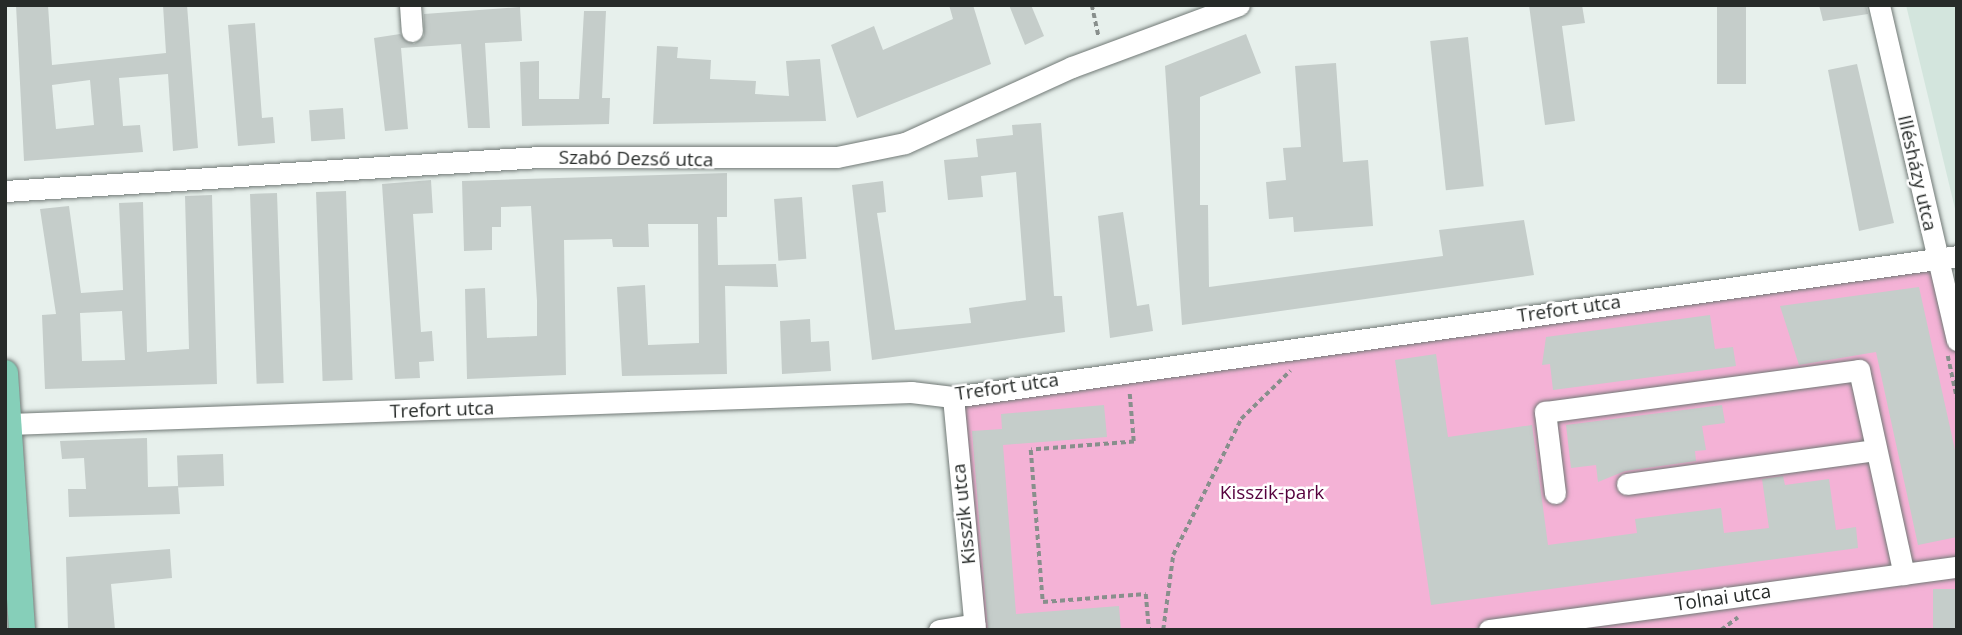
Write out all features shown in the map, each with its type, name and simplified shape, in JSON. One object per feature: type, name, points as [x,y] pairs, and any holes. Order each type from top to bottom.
[{"type":"main road","points":[[5,373],[22,630]]},
{"type":"street","points":[[410,5],[412,31]]},
{"type":"street","name":"Szabó Dezső utca","points":[[5,191],[539,157],[837,158],[905,144],[1103,55],[1239,5]]},
{"type":"street","name":"Illésházy utca","points":[[1879,5],[1946,257],[1957,340]]},
{"type":"street","name":"Trefort utca","points":[[7,411],[911,392],[953,397],[1946,257]]},
{"type":"street","points":[[1555,493],[1545,412],[1859,370],[1904,574]]},
{"type":"street","name":"Kisszik utca","points":[[953,397],[975,627]]},
{"type":"street","points":[[1627,484],[1876,450]]},
{"type":"street","name":"Tolnai utca","points":[[1489,630],[1622,621],[1957,567]]},
{"type":"street","points":[[939,630],[975,627]]},
{"type":"path","points":[[1092,5],[1103,55]]},
{"type":"path","points":[[1163,630],[1173,555],[1235,431],[1274,381],[1294,368]]},
{"type":"path","points":[[1116,395],[1130,394],[1134,442],[1031,450],[1043,602],[1146,594],[1149,630]]},
{"type":"shaded area","points":[[1906,5],[1957,5],[1957,217]]},
{"type":"green space","name":"Kisszik-park","points":[[1933,263],[1957,358],[1957,564],[1461,630],[978,630],[956,401]]},
{"type":"green space","points":[[1957,575],[1957,589],[1933,590],[1934,630],[1550,630]]},
{"type":"building","points":[[16,5],[48,5],[52,65],[166,53],[163,5],[187,5],[198,148],[173,151],[168,74],[119,78],[123,126],[140,125],[143,152],[24,161]],"holes":[[[90,80],[94,125],[56,129],[52,85]]]},
{"type":"building","points":[[949,5],[973,5],[991,64],[857,118],[831,45],[874,26],[883,50],[953,19]]},
{"type":"building","points":[[1009,5],[1031,5],[1044,36],[1025,45]]},
{"type":"building","points":[[1529,5],[1582,5],[1585,23],[1562,26],[1575,121],[1545,125]]},
{"type":"building","points":[[1717,5],[1746,5],[1746,84],[1717,84]]},
{"type":"building","points":[[1819,5],[1866,5],[1868,14],[1823,21]]},
{"type":"building","points":[[520,7],[522,41],[485,43],[490,128],[468,128],[461,44],[401,48],[408,129],[385,131],[374,38],[400,34],[414,44],[424,36],[424,14]]},
{"type":"building","points":[[584,11],[606,11],[602,98],[610,98],[609,124],[522,126],[520,62],[539,61],[539,99],[579,99]]},
{"type":"building","points":[[255,23],[262,118],[273,117],[275,143],[238,146],[228,25]]},
{"type":"building","points":[[1246,34],[1261,73],[1200,97],[1200,205],[1208,205],[1209,287],[1443,256],[1439,230],[1524,220],[1534,275],[1182,325],[1165,66]]},
{"type":"building","points":[[1468,37],[1484,186],[1446,190],[1430,41]]},
{"type":"building","points":[[657,46],[678,47],[677,58],[711,60],[710,79],[756,81],[755,94],[789,96],[786,61],[820,59],[826,121],[653,124]]},
{"type":"building","points":[[1336,63],[1343,162],[1368,160],[1373,226],[1294,232],[1293,217],[1269,219],[1266,182],[1286,180],[1283,148],[1301,147],[1295,66]]},
{"type":"building","points":[[1857,64],[1894,223],[1859,231],[1828,70]]},
{"type":"building","points":[[343,108],[345,139],[311,141],[309,110]]},
{"type":"building","points":[[1041,123],[1054,296],[1062,296],[1065,332],[872,360],[852,185],[883,181],[886,212],[877,213],[895,330],[971,323],[969,308],[1026,300],[1016,172],[981,176],[983,197],[948,200],[944,160],[978,157],[976,139],[1013,135],[1012,125]]},
{"type":"building","points":[[727,173],[727,217],[717,217],[718,265],[776,264],[778,287],[725,286],[727,374],[622,376],[617,287],[645,285],[648,345],[699,343],[698,224],[648,224],[649,247],[613,247],[612,239],[564,240],[566,375],[467,379],[465,289],[485,288],[487,338],[537,336],[537,301],[531,206],[501,207],[501,227],[492,227],[492,250],[464,251],[462,181]]},
{"type":"building","points":[[431,180],[433,213],[413,214],[421,332],[432,331],[434,361],[419,362],[420,378],[395,379],[382,184]]},
{"type":"building","points":[[346,191],[353,380],[323,381],[316,192]]},
{"type":"building","points":[[277,193],[284,383],[257,384],[250,194]]},
{"type":"building","points":[[212,195],[217,384],[45,389],[42,315],[56,314],[40,209],[69,206],[81,293],[123,290],[119,203],[143,202],[147,352],[189,349],[185,196]],"holes":[[[122,311],[125,360],[82,361],[80,313]]]},
{"type":"building","points":[[802,197],[806,259],[778,261],[774,199]]},
{"type":"building","points":[[1123,212],[1137,306],[1149,304],[1153,331],[1110,338],[1098,216]]},
{"type":"building","points":[[1919,287],[1957,459],[1957,537],[1918,545],[1876,352],[1799,365],[1780,306]]},
{"type":"building","points":[[1710,315],[1715,349],[1733,347],[1736,366],[1553,390],[1550,364],[1542,365],[1546,337]]},
{"type":"building","points":[[810,319],[811,342],[829,341],[831,371],[782,374],[780,321]]},
{"type":"building","points":[[1436,354],[1448,437],[1532,425],[1548,545],[1637,533],[1635,519],[1721,508],[1724,533],[1769,528],[1762,479],[1783,476],[1785,485],[1829,479],[1836,530],[1856,527],[1858,548],[1431,605],[1395,360]]},
{"type":"building","points":[[1104,405],[1107,437],[1003,445],[1016,614],[1119,606],[1121,630],[988,630],[972,431],[1002,429],[1001,414]]},
{"type":"building","points":[[1722,405],[1725,423],[1702,426],[1706,450],[1695,451],[1696,461],[1625,471],[1598,482],[1596,465],[1571,468],[1566,425]]},
{"type":"building","points":[[147,438],[148,487],[178,486],[180,514],[69,517],[68,489],[86,489],[84,458],[62,459],[60,441]]},
{"type":"building","points":[[223,454],[224,486],[178,488],[177,456]]},
{"type":"building","points":[[170,549],[172,578],[111,584],[115,630],[68,630],[66,557]]},
{"type":"building","points":[[1933,589],[1957,589],[1957,630],[1933,630]]}]
